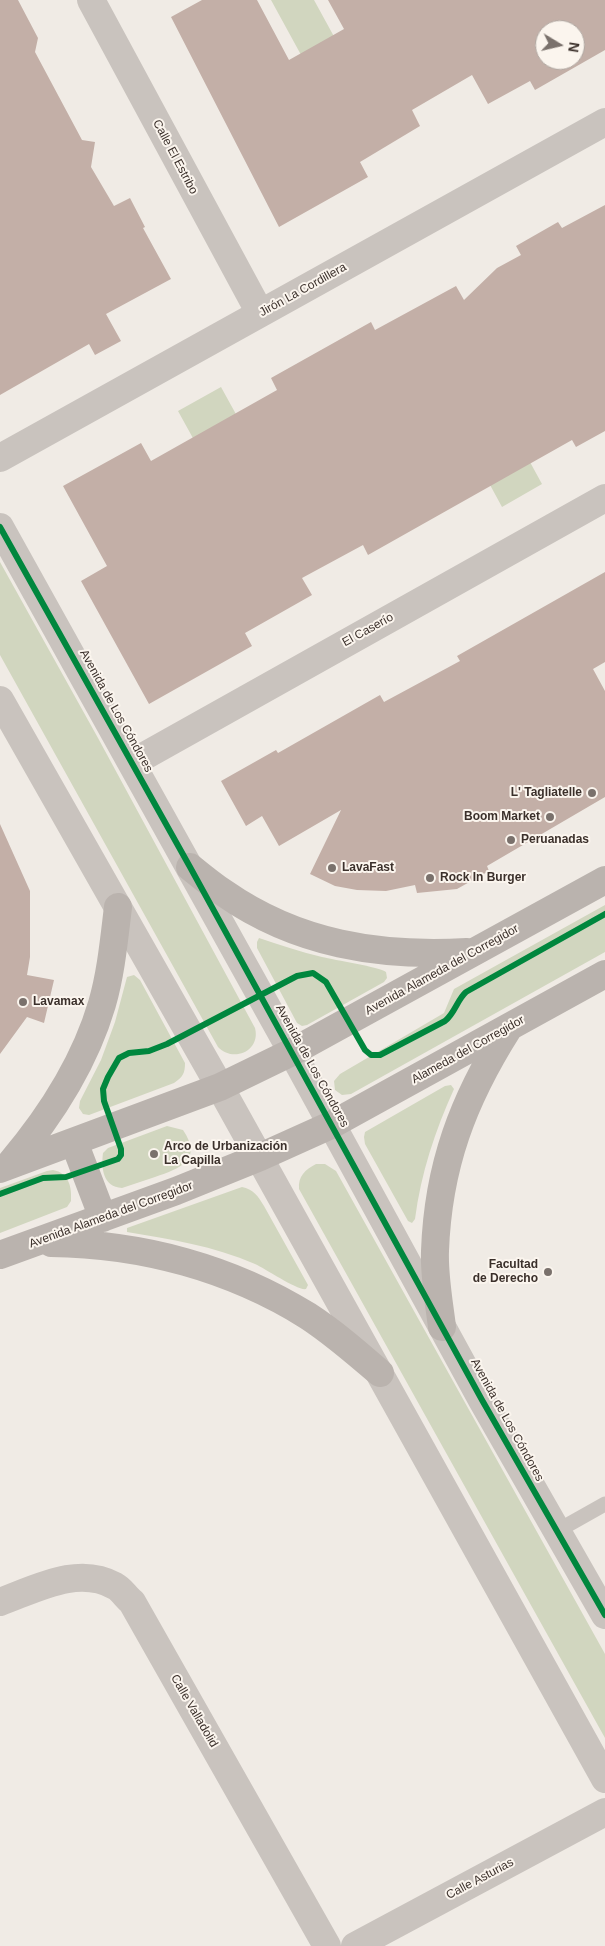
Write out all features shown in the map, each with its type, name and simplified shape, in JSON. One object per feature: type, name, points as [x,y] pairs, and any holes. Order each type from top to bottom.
[{"type":"main road","points":[[190,867],[224,893],[261,915],[309,935],[342,945],[384,952],[428,955],[473,952]]},
{"type":"main road","name":"Avenida Alameda del Corregidor","points":[[4,1168],[220,1087],[292,1052],[605,880]]},
{"type":"main road","points":[[4,1168],[38,1132],[63,1093],[84,1052],[102,1005],[112,956],[118,907]]},
{"type":"main road","name":"Alameda del Corregidor","points":[[331,1124],[605,974]]},
{"type":"main road","points":[[442,1327],[437,1290],[435,1252],[443,1177],[453,1140],[467,1101],[487,1063],[509,1028]]},
{"type":"main road","name":"Avenida Alameda del Corregidor","points":[[0,1256],[260,1157],[331,1124]]},
{"type":"main road","points":[[74,1142],[103,1218]]},
{"type":"main road","points":[[34,1243],[85,1244],[134,1250],[184,1261],[227,1275],[309,1316],[346,1343],[380,1373]]},
{"type":"street","name":"Calle El Estribo","points":[[91,0],[260,314]]},
{"type":"street","name":"Jirón La Cordillera","points":[[0,458],[605,122]]},
{"type":"street","name":"El Caserío","points":[[132,763],[605,498]]},
{"type":"street","name":"Avenida de Los Cóndores","points":[[0,527],[190,867],[442,1327],[605,1614]]},
{"type":"street","points":[[0,700],[260,1157],[605,1779]]},
{"type":"street","name":"Calle Valladolid","points":[[0,1602],[66,1578],[88,1577],[115,1586],[132,1602],[326,1946]]},
{"type":"street","name":"Calle Asturias","points":[[355,1946],[605,1812]]},
{"type":"lane","points":[[557,1531],[605,1504]]},
{"type":"green space","points":[[271,0],[314,0],[337,42],[306,64]]},
{"type":"green space","points":[[485,380],[542,484],[502,507],[457,424]]},
{"type":"green space","points":[[221,387],[280,494],[237,518],[178,411]]},
{"type":"green space","points":[[0,562],[255,1028],[256,1036],[254,1043],[244,1052],[231,1054],[224,1052],[218,1047],[0,655]]},
{"type":"green space","points":[[605,905],[605,952],[351,1094],[342,1095],[335,1090],[334,1081],[340,1074],[444,1013],[454,989]]},
{"type":"green space","points":[[259,938],[314,955],[382,970],[386,972],[387,978],[384,982],[302,1026],[297,1023],[257,948]]},
{"type":"green space","points":[[134,975],[140,980],[185,1063],[184,1072],[174,1083],[89,1115],[83,1114],[79,1108],[80,1101],[101,1060],[115,1022],[127,977]]},
{"type":"green space","points":[[451,1085],[454,1089],[430,1152],[421,1185],[415,1219],[412,1223],[408,1221],[365,1144],[365,1132],[445,1086]]},
{"type":"green space","points":[[167,1126],[183,1130],[189,1140],[190,1156],[181,1166],[122,1188],[116,1187],[107,1180],[102,1165],[103,1153],[108,1148]]},
{"type":"green space","points":[[316,1164],[325,1164],[336,1171],[605,1654],[605,1738],[299,1189],[303,1174]]},
{"type":"green space","points":[[53,1170],[63,1174],[70,1186],[71,1201],[67,1207],[0,1233],[0,1188]]},
{"type":"green space","points":[[242,1187],[252,1191],[262,1202],[308,1285],[306,1289],[289,1283],[255,1264],[224,1252],[176,1240],[127,1232],[127,1228]]},
{"type":"building","points":[[0,0],[18,0],[38,38],[35,52],[82,140],[95,142],[91,167],[114,206],[130,198],[145,227],[143,228],[171,279],[106,314],[121,341],[95,355],[89,344],[0,395]]},
{"type":"building","points":[[202,0],[257,0],[289,60],[344,29],[328,0],[605,0],[605,50],[585,61],[585,20],[535,20],[535,70],[570,70],[535,90],[530,81],[488,104],[472,75],[412,110],[420,126],[360,162],[368,177],[279,227],[171,17]]},
{"type":"building","points":[[605,205],[605,431],[576,447],[572,440],[368,555],[363,545],[302,578],[312,595],[245,633],[252,646],[149,704],[81,581],[107,566],[63,486],[141,443],[151,461],[277,390],[271,378],[371,322],[375,330],[456,286],[464,300],[497,268],[521,255],[516,246],[558,222],[562,228]]},
{"type":"building","points":[[605,572],[605,662],[593,669],[605,691],[605,797],[487,866],[489,871],[457,889],[417,893],[415,885],[386,891],[357,890],[335,886],[310,874],[341,810],[279,846],[262,816],[246,826],[221,781],[276,750],[278,753],[380,695],[384,702],[460,661],[457,656]]},
{"type":"building","points":[[0,824],[30,891],[30,957],[27,975],[54,980],[44,1023],[27,1017],[0,1054]]},
{"type":"cycle path","points":[[0,527],[190,867],[482,1400],[605,1615]]},
{"type":"cycle path","points":[[0,1194],[43,1178],[66,1177],[118,1159],[121,1155],[121,1149],[104,1101],[103,1089],[119,1058],[129,1053],[149,1051],[167,1044],[297,976],[313,973],[326,982],[365,1050],[371,1055],[380,1055],[445,1021],[466,992],[605,914]]},
{"type":"place","name":"L' Tagliatelle","points":[[592,793]]},
{"type":"place","name":"Boom Market","points":[[550,817]]},
{"type":"place","name":"Peruanadas","points":[[511,840]]},
{"type":"place","name":"LavaFast","points":[[332,868]]},
{"type":"place","name":"Rock In Burger","points":[[430,878]]},
{"type":"place","name":"Lavamax","points":[[23,1002]]},
{"type":"place","name":"Arco de Urbanización La Capilla","points":[[154,1154]]},
{"type":"place","name":"Facultad de Derecho","points":[[548,1272]]}]
